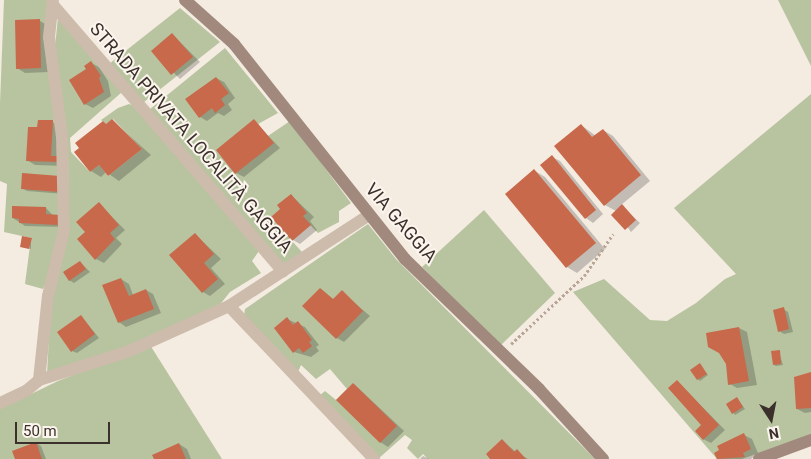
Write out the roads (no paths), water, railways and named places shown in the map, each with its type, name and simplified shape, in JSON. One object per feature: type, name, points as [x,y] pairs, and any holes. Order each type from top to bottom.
[{"type":"street","name":"VIA GAGGIA","points":[[184,0],[234,44],[405,259],[501,353],[603,459]]},
{"type":"street","name":"STRADA PRIVATA LOCALITÀ GAGGIA","points":[[53,2],[283,271]]},
{"type":"street","points":[[39,380],[48,296],[64,230],[62,137],[49,37],[53,2]]},
{"type":"street","name":"STRADA PRIVATA LOCALITÀ GAGGIA","points":[[0,403],[26,391],[39,380],[127,352],[229,306],[369,216]]},
{"type":"street","points":[[229,306],[374,459]]},
{"type":"street","points":[[759,459],[811,440]]}]
